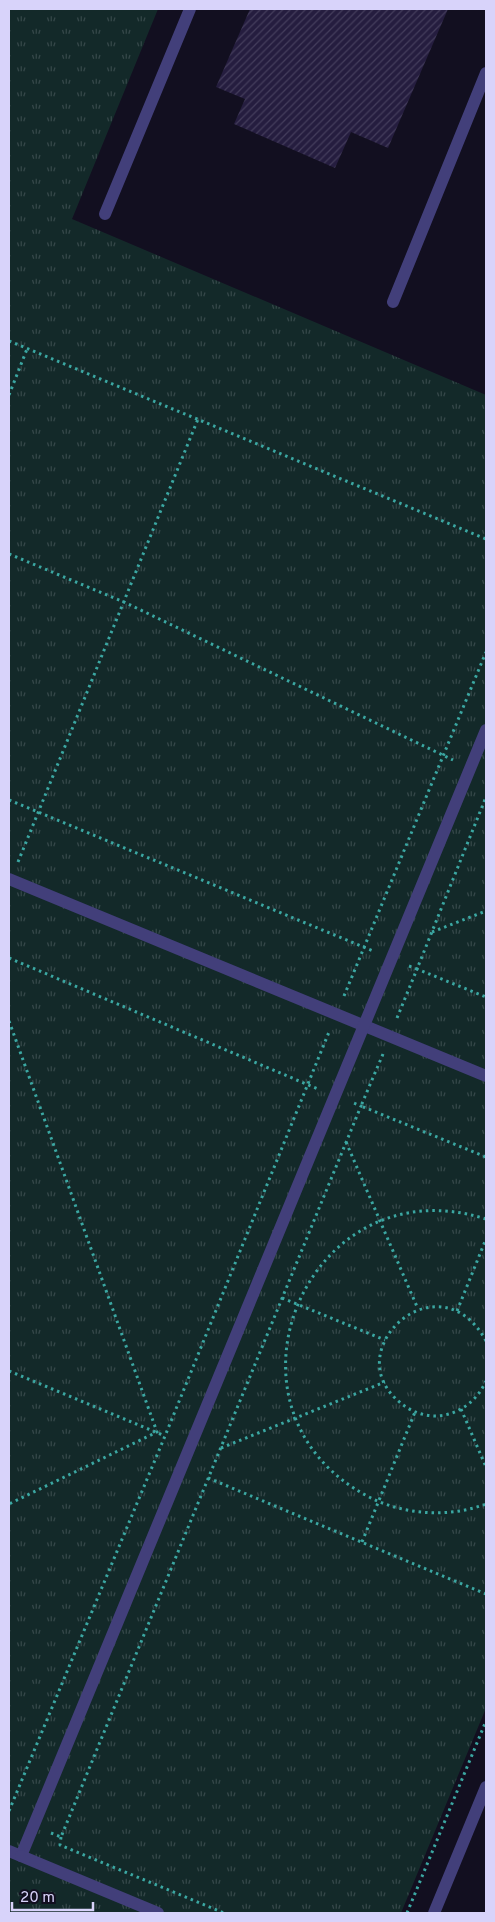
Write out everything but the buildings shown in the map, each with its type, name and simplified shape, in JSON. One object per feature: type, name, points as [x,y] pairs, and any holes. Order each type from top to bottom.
[{"type":"lane","points":[[105,214],[190,9]]},
{"type":"lane","points":[[393,302],[486,73]]},
{"type":"lane","points":[[21,1856],[486,730]]},
{"type":"lane","points":[[10,879],[486,1076]]},
{"type":"lane","points":[[434,1913],[486,1787]]},
{"type":"lane","points":[[9,1851],[158,1913]]},
{"type":"path","points":[[9,341],[486,539]]},
{"type":"path","points":[[9,395],[28,349]]},
{"type":"path","points":[[10,879],[198,419]]},
{"type":"path","points":[[9,554],[124,602],[471,768]]},
{"type":"path","points":[[9,1810],[165,1436],[307,1084],[486,652]]},
{"type":"path","points":[[224,1913],[60,1845],[61,1837],[418,969],[486,797]]},
{"type":"path","points":[[9,800],[486,997]]},
{"type":"path","points":[[432,933],[486,911]]},
{"type":"path","points":[[9,958],[307,1084],[486,1157]]},
{"type":"path","points":[[9,1021],[157,1432]]},
{"type":"path","points":[[346,1142],[418,1309]]},
{"type":"path","points":[[486,1219],[446,1211],[421,1211],[380,1222],[351,1237],[315,1271],[297,1304],[287,1340],[285,1365],[288,1390],[296,1418],[305,1437],[319,1457],[336,1475],[356,1490],[378,1502],[426,1513],[451,1512],[486,1504]]},
{"type":"path","points":[[457,1310],[486,1239]]},
{"type":"path","points":[[282,1298],[385,1340]]},
{"type":"path","points":[[486,1341],[479,1327],[468,1317],[457,1310],[442,1306],[418,1309],[402,1318],[392,1328],[385,1340],[381,1354],[381,1369],[392,1395],[402,1405],[415,1412],[429,1416],[443,1416],[461,1409],[479,1394],[486,1381]]},
{"type":"path","points":[[9,1371],[165,1436]]},
{"type":"path","points":[[220,1448],[385,1382]]},
{"type":"path","points":[[461,1409],[486,1467]]},
{"type":"path","points":[[362,1542],[415,1412]]},
{"type":"path","points":[[9,1504],[157,1432]]},
{"type":"path","points":[[208,1478],[486,1594]]},
{"type":"path","points":[[407,1913],[486,1722]]},
{"type":"path","points":[[34,1826],[61,1837]]},
{"type":"green space","points":[[9,9],[158,9],[72,219],[486,395],[486,1708],[401,1913],[9,1913]]}]
